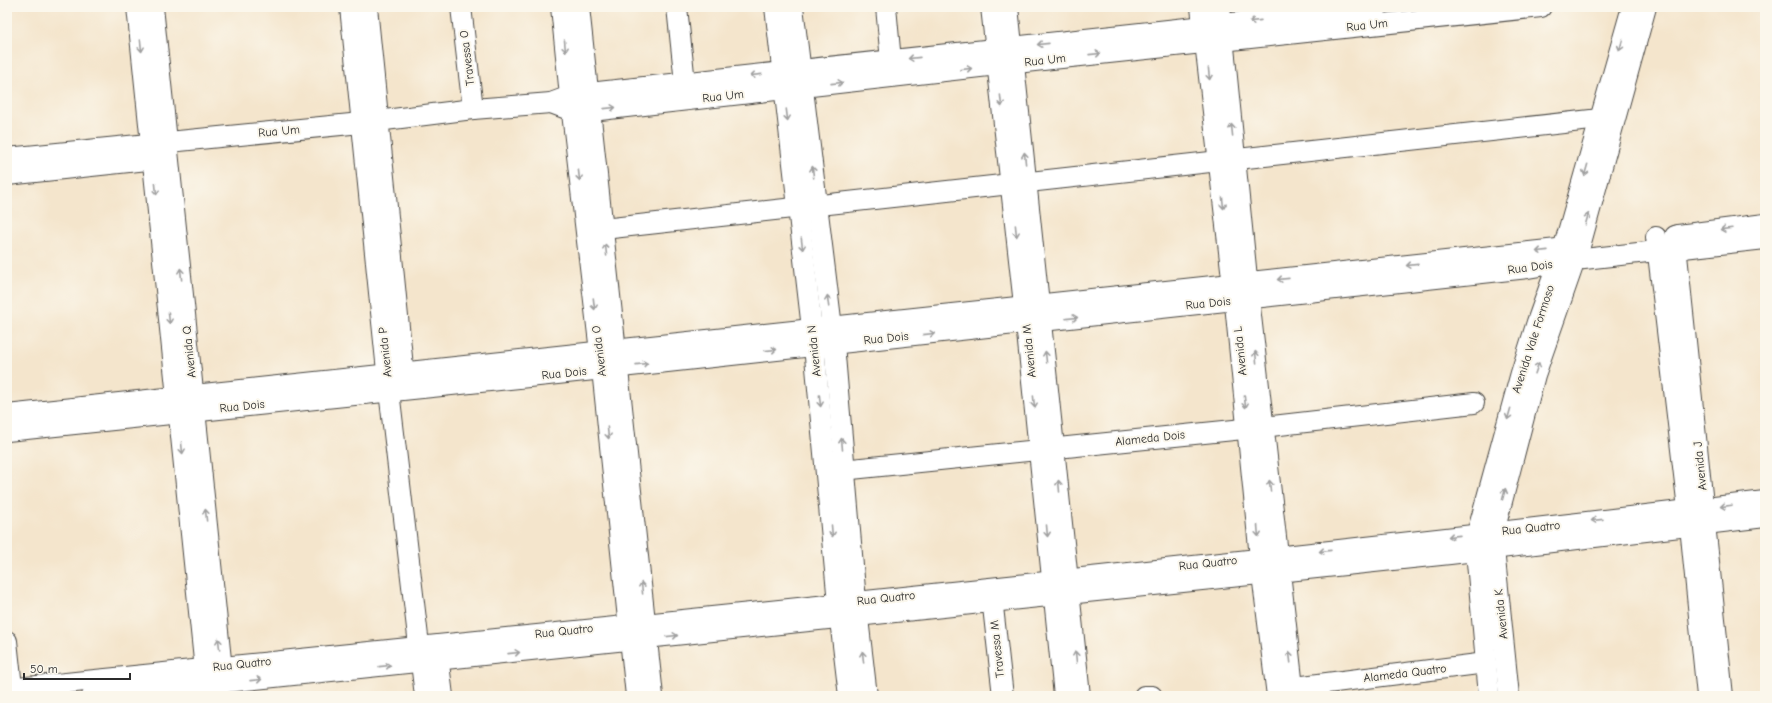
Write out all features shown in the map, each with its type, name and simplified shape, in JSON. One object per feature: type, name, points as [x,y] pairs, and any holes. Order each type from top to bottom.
[{"type":"street","name":"Avenida Q","points":[[137,7],[160,150]]},
{"type":"street","name":"Avenida Q","points":[[153,7],[160,150],[215,682]]},
{"type":"street","name":"Avenida P","points":[[350,7],[370,122],[397,382],[429,653],[443,696]]},
{"type":"street","name":"Avenida P","points":[[367,7],[370,122]]},
{"type":"street","name":"Travessa O","points":[[461,7],[474,109]]},
{"type":"street","name":"Avenida O","points":[[561,7],[603,229],[609,360]]},
{"type":"street","name":"Avenida O","points":[[579,7],[580,103],[638,632],[653,696]]},
{"type":"street","points":[[677,7],[685,83]]},
{"type":"street","name":"Avenida N","points":[[775,7],[793,80]]},
{"type":"street","name":"Avenida N","points":[[793,7],[793,80],[808,206],[833,336],[835,471]]},
{"type":"street","points":[[886,7],[891,61]]},
{"type":"street","name":"Avenida M","points":[[991,7],[1005,56],[1033,314],[1060,587],[1064,696]]},
{"type":"street","name":"Avenida M","points":[[1005,56],[1008,7]]},
{"type":"street","name":"Avenida L","points":[[1201,7],[1215,28],[1227,160],[1285,692]]},
{"type":"street","name":"Rua Um","points":[[7,175],[160,150],[474,109],[550,102],[580,103],[793,80],[1005,56],[1378,7]]},
{"type":"street","name":"Rua Um","points":[[1215,28],[1424,13],[1541,7]]},
{"type":"street","name":"Avenida Vale Formoso","points":[[1569,254],[1600,119],[1632,7]]},
{"type":"street","name":"Avenida Vale Formoso","points":[[1485,541],[1535,375],[1569,254],[1646,7]]},
{"type":"street","name":"Rua Um","points":[[580,103],[685,83],[793,80],[891,61],[1005,56]]},
{"type":"street","points":[[603,229],[1600,119]]},
{"type":"street","name":"Rua Um","points":[[7,158],[160,150]]},
{"type":"street","name":"Avenida N","points":[[808,206],[813,338],[835,471],[848,610],[849,696]]},
{"type":"street","name":"Rua Dois","points":[[1666,243],[1765,224]]},
{"type":"street","name":"Rua Dois","points":[[7,415],[186,404],[609,360],[1241,291],[1528,268],[1569,254],[1666,243],[1765,239]]},
{"type":"street","name":"Avenida J","points":[[1666,243],[1697,517],[1723,696]]},
{"type":"street","name":"Alameda Dois","points":[[835,471],[1256,428],[1474,403]]},
{"type":"street","name":"Rua Dois","points":[[7,431],[186,404]]},
{"type":"street","name":"Rua Quatro","points":[[1697,517],[1765,501]]},
{"type":"street","name":"Avenida J","points":[[1697,517],[1707,696]]},
{"type":"street","name":"Rua Quatro","points":[[92,696],[215,682],[429,653],[1270,565],[1697,517],[1765,517]]},
{"type":"street","name":"Avenida K","points":[[1485,541],[1486,663],[1490,696]]},
{"type":"street","name":"Avenida K","points":[[1485,541],[1509,696]]},
{"type":"street","name":"Avenida M","points":[[1060,587],[1080,696]]},
{"type":"street","name":"Travessa M","points":[[991,594],[1003,696]]},
{"type":"street","name":"Avenida N","points":[[848,610],[867,696]]},
{"type":"street","name":"Avenida O","points":[[636,696],[638,632]]},
{"type":"street","points":[[7,641],[11,691]]},
{"type":"street","name":"Avenida P","points":[[425,696],[429,653]]},
{"type":"street","name":"Alameda Quatro","points":[[1285,692],[1486,663]]},
{"type":"street","name":"Rua Quatro","points":[[11,691],[215,682]]},
{"type":"street","points":[[1144,696],[1152,696]]}]
